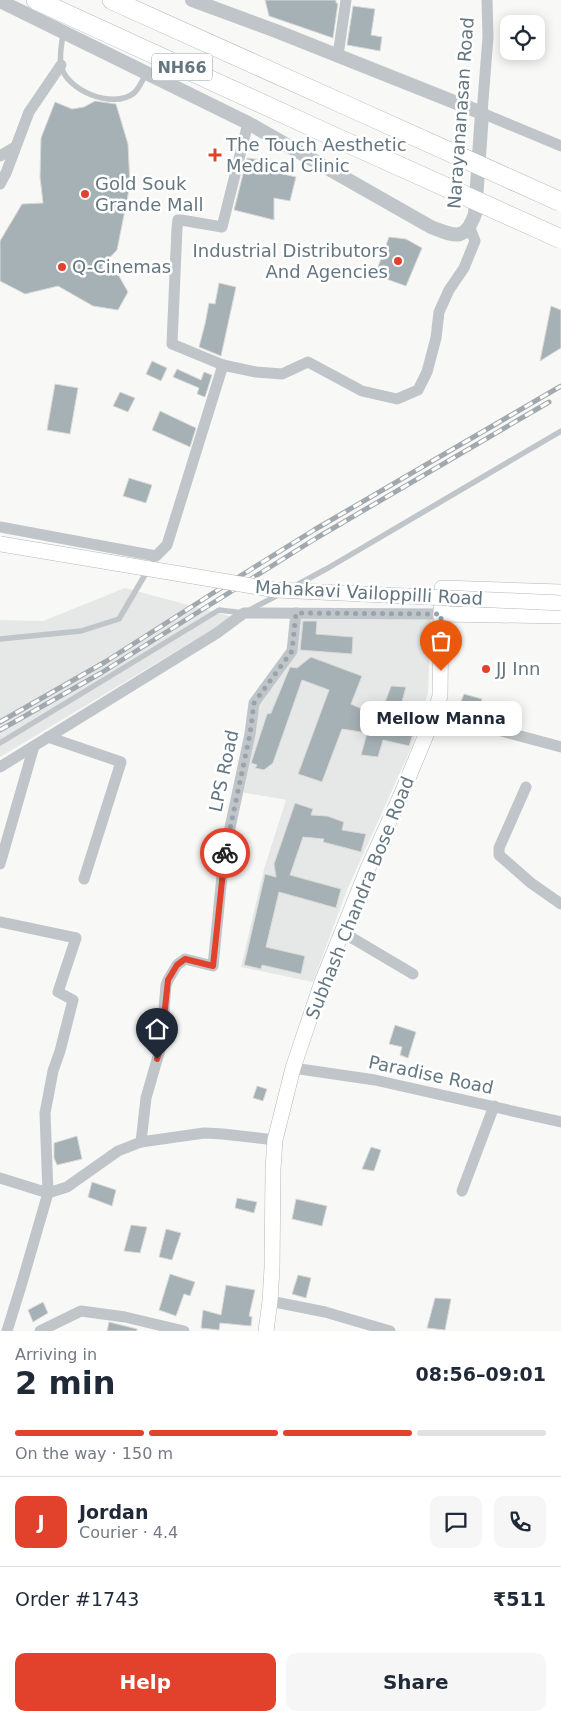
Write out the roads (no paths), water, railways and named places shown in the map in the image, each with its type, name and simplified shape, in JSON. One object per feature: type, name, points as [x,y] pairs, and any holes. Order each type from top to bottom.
[{"type":"highway","name":"NH66","points":[[36,0],[561,239]]},
{"type":"highway","name":"NH66","points":[[112,0],[561,202]]},
{"type":"main road","name":"Mahakavi Vailoppilli Road","points":[[0,544],[276,590],[561,603]]},
{"type":"main road","name":"Subhash Chandra Bose Road","points":[[266,1331],[270,1301],[275,1140],[293,1068],[322,982],[435,713],[440,696],[442,588],[561,592]]},
{"type":"main road","points":[[441,614],[561,616]]},
{"type":"street","points":[[192,0],[338,55],[561,146]]},
{"type":"street","points":[[338,55],[346,0]]},
{"type":"street","name":"Narayananasan Road","points":[[470,228],[474,214],[488,37],[487,0]]},
{"type":"street","points":[[0,2],[147,72],[248,123],[431,228],[453,235],[462,234],[470,228],[475,241],[464,268],[449,290],[439,312],[436,338],[427,372],[418,390],[397,399],[362,391],[308,362],[282,374],[256,372],[223,365],[172,344],[178,220],[222,227],[248,123]]},
{"type":"street","points":[[0,184],[29,112],[61,65]]},
{"type":"street","points":[[0,156],[15,147]]},
{"type":"street","points":[[0,527],[156,556],[167,545],[223,365]]},
{"type":"street","points":[[0,767],[217,634],[244,612],[441,614]]},
{"type":"street","name":"LPS Road","points":[[141,1142],[146,1098],[161,1046],[168,980],[177,965],[185,959],[213,966],[224,856],[250,734],[254,703],[292,651],[296,613]]},
{"type":"street","points":[[435,713],[561,747]]},
{"type":"street","points":[[48,737],[121,762],[84,879]]},
{"type":"street","points":[[0,864],[34,746]]},
{"type":"street","points":[[526,787],[498,848],[499,855],[531,883],[561,904]]},
{"type":"street","points":[[0,922],[76,938],[58,992],[73,1000],[53,1071],[45,1113],[48,1193],[7,1331]]},
{"type":"street","points":[[342,932],[413,974]]},
{"type":"street","name":"Paradise Road","points":[[293,1068],[375,1080],[561,1122]]},
{"type":"street","points":[[462,1191],[494,1106]]},
{"type":"street","points":[[0,1178],[48,1193],[67,1186],[118,1150],[141,1142],[204,1133],[275,1140]]},
{"type":"street","points":[[270,1301],[325,1312],[390,1331]]},
{"type":"street","points":[[40,1331],[81,1311],[125,1317],[184,1331]]},
{"type":"lane","points":[[63,32],[61,65],[66,78],[94,97],[109,100],[122,99],[134,93],[147,72]]},
{"type":"lane","points":[[0,743],[219,610],[244,612],[328,568],[561,431]]},
{"type":"lane","points":[[0,639],[81,631],[119,619],[156,556]]},
{"type":"railway","points":[[0,722],[105,662],[314,530],[561,386]]},
{"type":"railway","points":[[0,730],[101,673],[318,537],[549,402]]},
{"type":"place","name":"The Touch Aesthetic Medical Clinic","points":[[215,155]]},
{"type":"place","name":"Gold Souk Grande Mall","points":[[85,194]]},
{"type":"place","name":"Industrial Distributors And Agencies","points":[[398,261]]},
{"type":"place","name":"Q-Cinemas","points":[[62,267]]},
{"type":"place","name":"JJ Inn","points":[[486,669]]},
{"type":"place","name":"Mellow Manna","points":[[441,671]]}]
